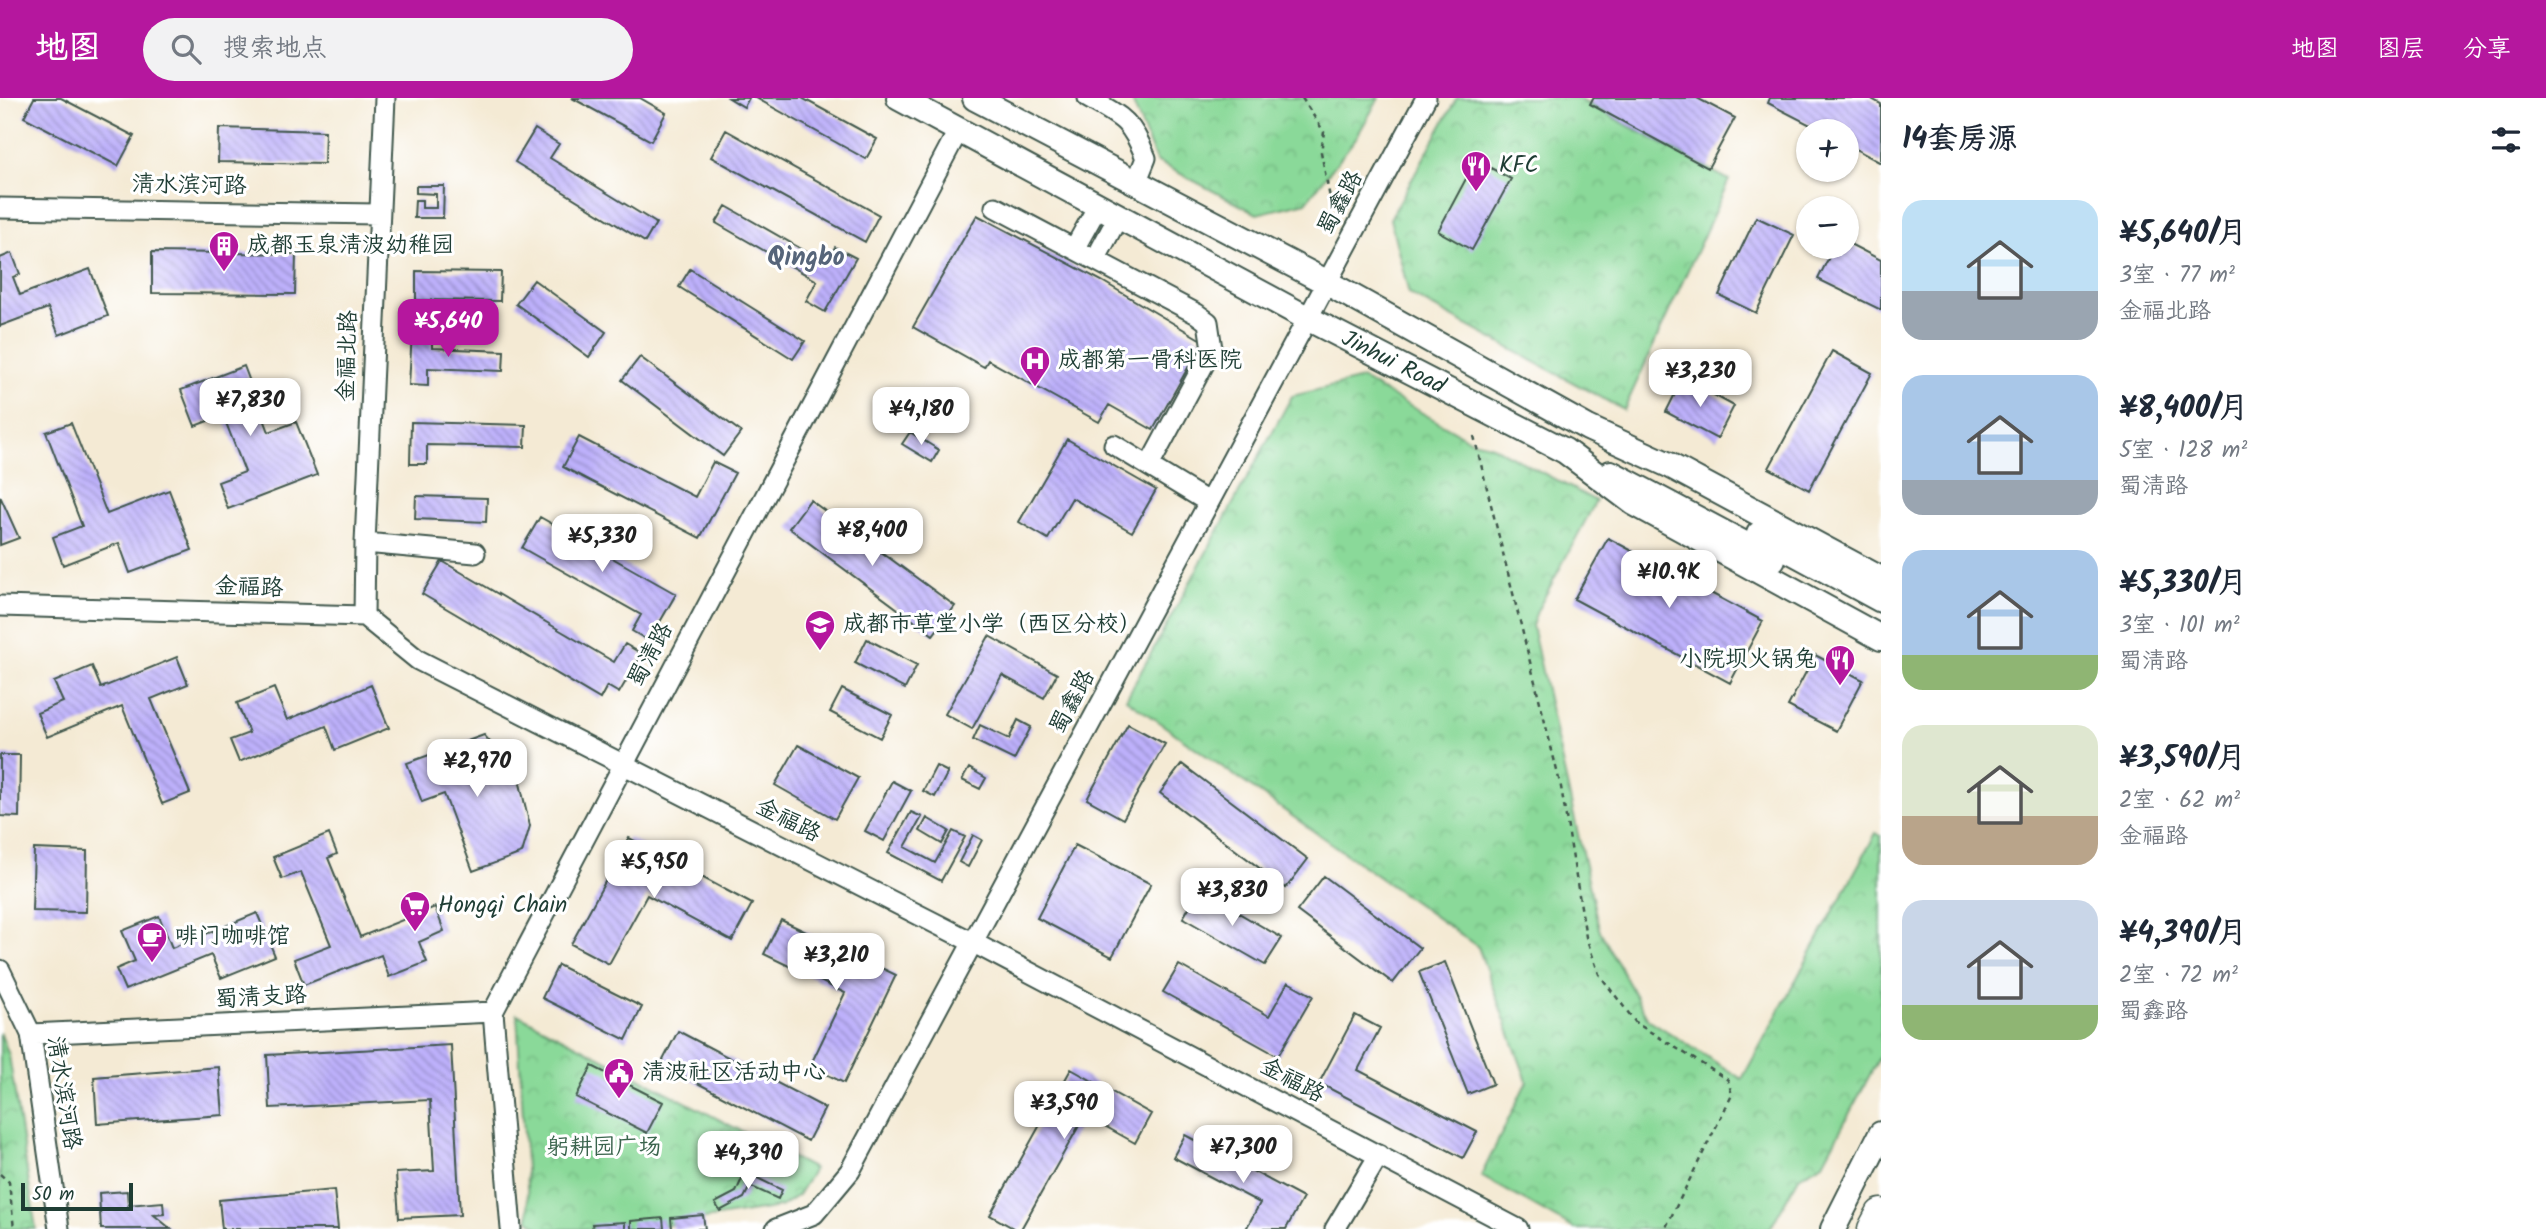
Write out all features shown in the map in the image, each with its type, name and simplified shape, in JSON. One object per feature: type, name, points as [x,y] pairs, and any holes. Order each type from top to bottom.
[{"type":"highway","points":[[1873,1229],[1881,1213]]},
{"type":"main road","name":"Jinhui Road","points":[[899,98],[1307,318],[1564,451],[1634,503],[1881,638]]},
{"type":"main road","name":"Jinhui Road","points":[[975,98],[1326,282],[1588,428],[1669,465],[1881,579]]},
{"type":"main road","points":[[1108,211],[1136,183]]},
{"type":"main road","points":[[1588,428],[1649,483],[1881,619]]},
{"type":"main road","points":[[1564,451],[1649,483],[1881,600]]},
{"type":"main road","points":[[1833,1229],[1881,1133]]},
{"type":"street","name":"金福北路","points":[[364,616],[378,214],[385,98]]},
{"type":"street","points":[[1088,98],[1124,118],[1138,138],[1146,158],[1136,183]]},
{"type":"street","name":"蜀鑫路","points":[[788,1227],[814,1213],[850,1171],[1426,98]]},
{"type":"street","name":"蜀清路","points":[[493,1012],[958,131]]},
{"type":"street","points":[[995,207],[1208,322],[1212,349],[1209,357],[1149,466]]},
{"type":"street","name":"清水滨河路","points":[[0,208],[378,214]]},
{"type":"street","points":[[1074,249],[1108,211]]},
{"type":"street","points":[[1095,260],[1108,211]]},
{"type":"street","points":[[1114,445],[1208,502]]},
{"type":"street","points":[[365,543],[475,553]]},
{"type":"street","name":"金福路","points":[[0,606],[364,616],[418,660],[972,942],[1518,1229]]},
{"type":"street","name":"清水滨河路","points":[[0,970],[31,1034],[59,1229]]},
{"type":"street","points":[[493,1012],[511,1229]]},
{"type":"street","name":"蜀清支路","points":[[31,1034],[493,1012]]},
{"type":"street","points":[[1335,1229],[1379,1155]]},
{"type":"path","points":[[1302,98],[1324,132],[1321,152],[1330,198]]},
{"type":"path","points":[[1474,436],[1561,787],[1586,937],[1599,974],[1636,1023],[1728,1080],[1732,1095],[1665,1229]]},
{"type":"path","points":[[0,1174],[9,1182],[14,1229]]},
{"type":"green space","points":[[1131,98],[1379,98],[1356,138],[1306,202],[1257,214],[1156,161]]},
{"type":"green space","points":[[1457,98],[1577,98],[1729,180],[1624,410],[1409,294],[1390,219]]},
{"type":"green space","points":[[1362,379],[1472,441],[1490,445],[1596,501],[1537,611],[1532,626],[1599,929],[1648,1019],[1742,1079],[1876,833],[1881,836],[1881,1054],[1823,1163],[1799,1177],[1770,1229],[1575,1229],[1481,1176],[1527,1081],[1478,947],[1126,699],[1292,396]]},
{"type":"green space","name":"躬耕园广场","points":[[517,1014],[814,1169],[798,1195],[780,1207],[642,1229],[541,1229],[529,1220]]},
{"type":"green space","points":[[0,1032],[9,1055],[36,1229],[0,1229]]},
{"type":"building","points":[[34,98],[61,98],[134,136],[118,166],[24,117]]},
{"type":"building","points":[[572,98],[640,98],[666,113],[651,141]]},
{"type":"building","points":[[729,98],[749,98],[744,107]]},
{"type":"building","points":[[756,98],[802,98],[877,139],[866,159]]},
{"type":"building","points":[[1593,98],[1697,98],[1735,118],[1708,168],[1590,104]]},
{"type":"building","points":[[1770,98],[1870,98],[1881,104],[1881,163],[1859,151],[1859,119],[1799,119],[1768,103]]},
{"type":"building","points":[[219,128],[325,131],[324,164],[218,162]]},
{"type":"building","points":[[535,129],[559,144],[550,158],[656,223],[645,242],[515,162]]},
{"type":"building","points":[[726,130],[879,215],[865,242],[711,157]]},
{"type":"building","points":[[1476,160],[1511,179],[1472,250],[1438,231]]},
{"type":"building","points":[[416,186],[444,186],[443,218],[414,218],[415,200],[422,200],[422,208],[436,208],[436,194],[416,193]]},
{"type":"building","points":[[726,206],[826,263],[835,247],[856,258],[825,312],[806,301],[817,281],[716,223]]},
{"type":"building","points":[[977,215],[1102,281],[1203,341],[1153,430],[1109,405],[1099,422],[988,360],[984,367],[913,327]]},
{"type":"building","points":[[1756,217],[1794,235],[1756,313],[1719,295]]},
{"type":"building","points":[[1859,249],[1881,260],[1881,310],[1818,279],[1828,259],[1859,259]]},
{"type":"building","name":"成都玉泉清波幼稚园","points":[[152,252],[296,254],[295,294],[152,293]]},
{"type":"building","points":[[12,253],[20,274],[13,277],[20,295],[90,269],[108,316],[59,335],[48,308],[0,326],[0,258]]},
{"type":"building","points":[[690,269],[805,341],[793,359],[679,287]]},
{"type":"building","points":[[416,271],[501,272],[500,301],[416,300]]},
{"type":"building","points":[[534,280],[606,332],[589,357],[516,304]]},
{"type":"building","points":[[412,332],[432,333],[432,348],[504,351],[503,371],[428,368],[428,386],[409,385]]},
{"type":"building","points":[[1832,351],[1872,373],[1809,490],[1769,468]]},
{"type":"building","points":[[640,357],[741,432],[723,456],[622,380]]},
{"type":"building","points":[[244,366],[269,432],[296,422],[317,475],[228,509],[218,482],[245,472],[223,415],[195,426],[181,390]]},
{"type":"building","points":[[1683,378],[1734,406],[1717,439],[1666,412]]},
{"type":"building","points":[[411,422],[526,425],[525,447],[427,445],[427,464],[410,464]]},
{"type":"building","points":[[71,423],[107,514],[169,490],[192,550],[130,573],[119,543],[63,565],[53,537],[82,526],[46,432]]},
{"type":"building","points":[[910,432],[939,450],[932,462],[902,444]]},
{"type":"building","points":[[579,437],[695,497],[713,462],[735,473],[700,538],[563,467]]},
{"type":"building","points":[[1067,439],[1156,490],[1132,532],[1072,498],[1048,539],[1019,522]]},
{"type":"building","points":[[0,496],[19,538],[0,545]]},
{"type":"building","points":[[416,496],[487,498],[486,522],[415,519]]},
{"type":"building","points":[[810,500],[955,606],[933,635],[789,528]]},
{"type":"building","points":[[540,517],[676,594],[649,641],[632,631],[641,615],[522,548]]},
{"type":"building","points":[[1608,538],[1763,621],[1730,683],[1574,599]]},
{"type":"building","points":[[442,561],[614,662],[625,644],[642,654],[619,693],[607,686],[600,699],[422,594]]},
{"type":"building","points":[[989,636],[1057,674],[1044,698],[1002,675],[972,729],[945,714]]},
{"type":"building","points":[[867,639],[917,665],[905,689],[855,663]]},
{"type":"building","points":[[1815,655],[1863,680],[1836,731],[1788,706]]},
{"type":"building","points":[[177,657],[188,684],[151,699],[190,793],[162,804],[122,706],[47,737],[37,713],[63,702],[54,682],[92,666],[101,688]]},
{"type":"building","points":[[371,685],[389,728],[335,750],[326,726],[239,762],[230,740],[249,733],[237,703],[274,688],[287,720]]},
{"type":"building","points":[[842,689],[892,715],[880,738],[830,712]]},
{"type":"building","points":[[1018,720],[1031,727],[1014,760],[973,740],[980,725],[1009,739]]},
{"type":"building","points":[[1128,724],[1165,744],[1123,819],[1087,799]]},
{"type":"building","points":[[484,735],[518,775],[530,826],[522,853],[473,871],[444,794],[422,802],[407,763]]},
{"type":"building","points":[[798,745],[858,778],[835,819],[775,785]]},
{"type":"building","points":[[0,755],[20,755],[19,817],[0,816]]},
{"type":"building","points":[[1182,764],[1308,859],[1286,888],[1160,793]]},
{"type":"building","points":[[936,766],[948,772],[935,797],[923,791]]},
{"type":"building","points":[[969,768],[986,778],[980,789],[962,780]]},
{"type":"building","points":[[892,781],[911,791],[884,841],[865,831]]},
{"type":"building","points":[[911,812],[922,817],[905,847],[935,863],[953,831],[965,837],[941,881],[888,853]]},
{"type":"building","points":[[927,818],[949,831],[942,844],[920,831]]},
{"type":"building","points":[[329,834],[337,854],[328,858],[360,937],[435,907],[444,931],[419,942],[427,962],[389,977],[381,955],[304,985],[294,959],[331,945],[301,872],[282,879],[273,857]]},
{"type":"building","points":[[973,835],[982,840],[968,867],[959,862]]},
{"type":"building","points":[[629,838],[752,904],[732,941],[647,895],[609,964],[571,944]]},
{"type":"building","points":[[1075,845],[1151,884],[1112,957],[1037,918]]},
{"type":"building","points":[[34,849],[87,851],[86,912],[32,911]]},
{"type":"building","points":[[1324,876],[1420,948],[1393,983],[1297,911]]},
{"type":"building","points":[[1199,890],[1282,938],[1265,965],[1183,918]]},
{"type":"building","points":[[257,913],[275,956],[221,978],[211,955],[125,990],[116,969],[135,961],[122,931],[159,916],[172,948]]},
{"type":"building","points":[[781,920],[896,975],[844,1083],[810,1066],[845,993],[764,954]]},
{"type":"building","points":[[1445,962],[1493,1084],[1468,1094],[1419,972]]},
{"type":"building","points":[[558,965],[642,1007],[626,1040],[542,998]]},
{"type":"building","points":[[1179,965],[1269,1016],[1288,982],[1313,996],[1278,1056],[1163,992]]},
{"type":"building","points":[[1355,1015],[1380,1028],[1358,1070],[1477,1132],[1463,1158],[1319,1083]]},
{"type":"building","points":[[678,1031],[825,1108],[808,1141],[661,1064]]},
{"type":"building","points":[[451,1045],[460,1215],[399,1218],[396,1173],[434,1171],[430,1100],[270,1108],[267,1055]]},
{"type":"building","name":"清波社区活动中心","points":[[592,1066],[663,1102],[647,1133],[576,1097]]},
{"type":"building","points":[[219,1067],[223,1115],[97,1124],[94,1077]]},
{"type":"building","points":[[1071,1069],[1151,1114],[1135,1143],[1085,1115],[1021,1229],[1015,1229],[990,1215]]},
{"type":"building","points":[[1185,1135],[1303,1198],[1286,1229],[1246,1229],[1260,1203],[1173,1157]]},
{"type":"building","points":[[745,1172],[782,1190],[778,1199],[750,1186],[744,1198],[720,1211],[715,1203],[736,1192]]},
{"type":"building","points":[[334,1190],[338,1229],[222,1229],[219,1200]]},
{"type":"building","points":[[127,1191],[128,1205],[163,1202],[164,1214],[154,1215],[171,1229],[101,1229],[99,1193]]},
{"type":"building","points":[[703,1215],[705,1229],[672,1229],[671,1218]]},
{"type":"building","points":[[663,1218],[664,1229],[631,1229],[631,1221]]},
{"type":"building","points":[[625,1222],[625,1229],[593,1229],[592,1224]]},
{"type":"place","name":"KFC","points":[[1476,193]]},
{"type":"place","name":"成都玉泉清波幼稚园","points":[[224,273]]},
{"type":"place","name":"成都第一骨科医院","points":[[1035,388]]},
{"type":"place","name":"成都市草堂小学（西区分校）","points":[[820,652]]},
{"type":"place","name":"小院坝火锅兔","points":[[1840,687]]},
{"type":"place","name":"Hongqi Chain","points":[[415,933]]},
{"type":"place","name":"啡门咖啡馆","points":[[152,964]]},
{"type":"place","name":"清波社区活动中心","points":[[619,1100]]},
{"type":"district","name":"Qingbo","points":[[806,258]]}]
